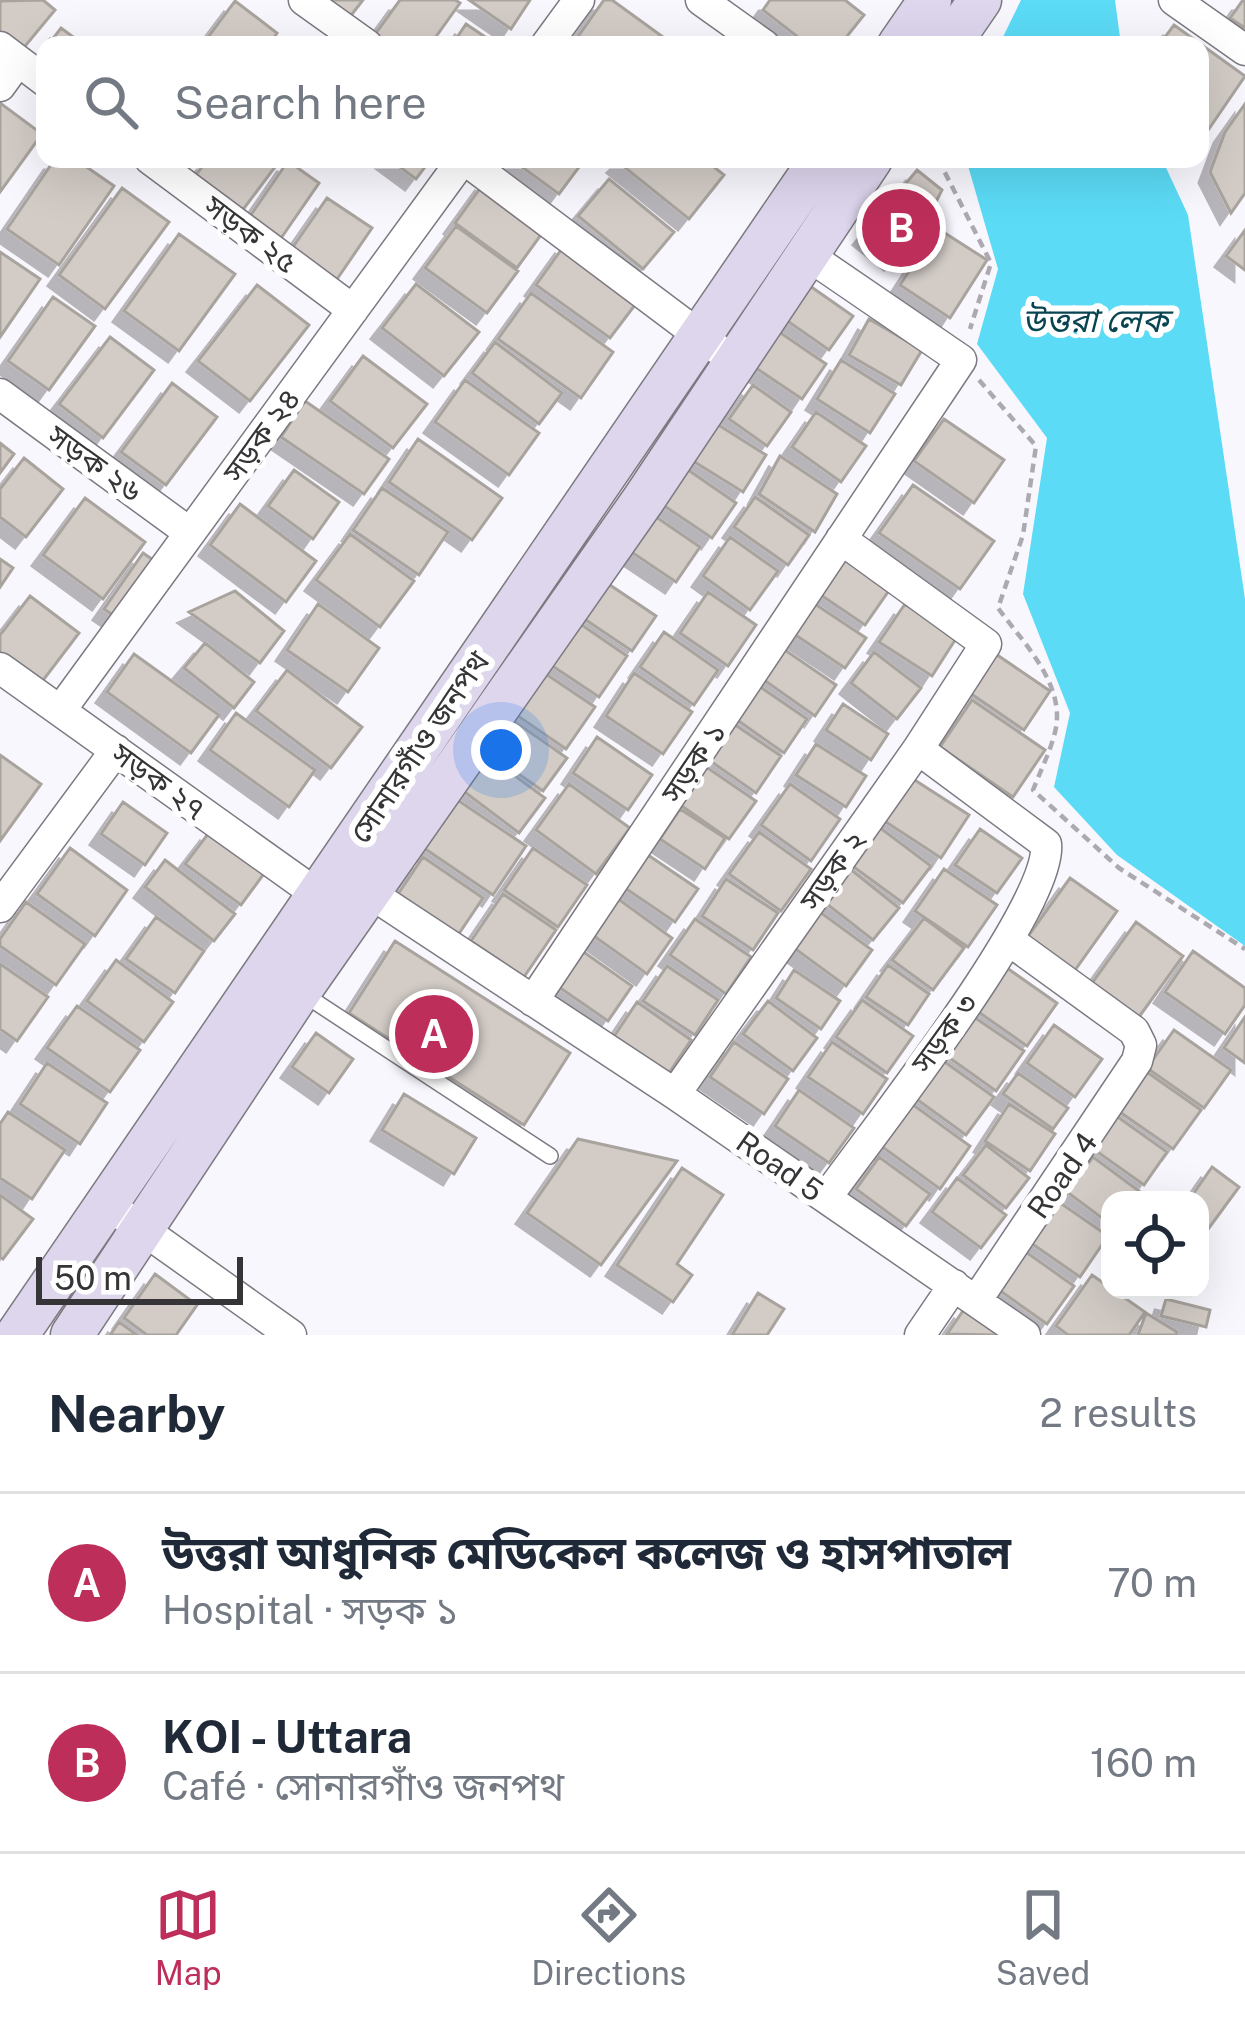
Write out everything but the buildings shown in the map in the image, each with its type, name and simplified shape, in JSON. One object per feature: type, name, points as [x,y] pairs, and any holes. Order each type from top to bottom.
[{"type":"main road","points":[[905,36],[930,0]]},
{"type":"main road","points":[[955,36],[980,0]]},
{"type":"main road","name":"সোনারগাঁও জনপথ","points":[[17,1335],[815,168]]},
{"type":"main road","name":"সোনারগাঁও জনপথ","points":[[72,1335],[299,992],[865,168]]},
{"type":"street","points":[[304,0],[355,36]]},
{"type":"street","points":[[553,36],[579,0]]},
{"type":"street","points":[[701,0],[751,36]]},
{"type":"street","points":[[1174,0],[1245,50]]},
{"type":"street","points":[[6,65],[36,77]]},
{"type":"street","name":"সড়ক ২৫","points":[[162,168],[352,310]]},
{"type":"street","name":"সড়ক ২৪","points":[[61,711],[456,168]]},
{"type":"street","points":[[475,168],[735,363]]},
{"type":"street","points":[[806,254],[961,360]]},
{"type":"street","name":"সড়ক ১","points":[[533,1001],[961,360]]},
{"type":"street","name":"সড়ক ২৬","points":[[0,394],[190,533]]},
{"type":"street","name":"সড়ক ২","points":[[675,1094],[918,749],[986,644],[841,539]]},
{"type":"street","name":"সড়ক ২৭","points":[[0,668],[318,895]]},
{"type":"street","name":"সড়ক ৩","points":[[826,1198],[1010,941],[1048,861],[1046,844],[918,749]]},
{"type":"street","points":[[0,907],[116,750]]},
{"type":"street","points":[[370,893],[533,1001]]},
{"type":"street","name":"Road 4","points":[[920,1335],[965,1293],[1138,1061],[1141,1045],[1133,1031],[1010,941]]},
{"type":"street","name":"Road 5","points":[[533,1001],[1025,1335]]},
{"type":"street","points":[[107,1204],[291,1335]]},
{"type":"lane","points":[[299,992],[550,1156]]},
{"type":"path","points":[[943,168],[991,262],[961,360],[1036,446],[1023,535],[998,608],[1041,667],[1056,697],[1056,731],[1033,790],[1119,868],[1245,949]]},
{"type":"water","points":[[1021,0],[1115,0],[1120,36],[1003,36]]},
{"type":"water","name":"উত্তরা লেক","points":[[969,168],[1166,168],[1188,215],[1245,599],[1245,946],[1117,855],[1054,787],[1070,713],[1023,594],[1047,438],[977,344],[998,269]]},
{"type":"place","name":"KOI - Uttara","points":[[901,228]]},
{"type":"place","name":"উত্তরা আধুনিক মেডিকেল কলেজ ও হাসপাতাল","points":[[434,1034]]}]
